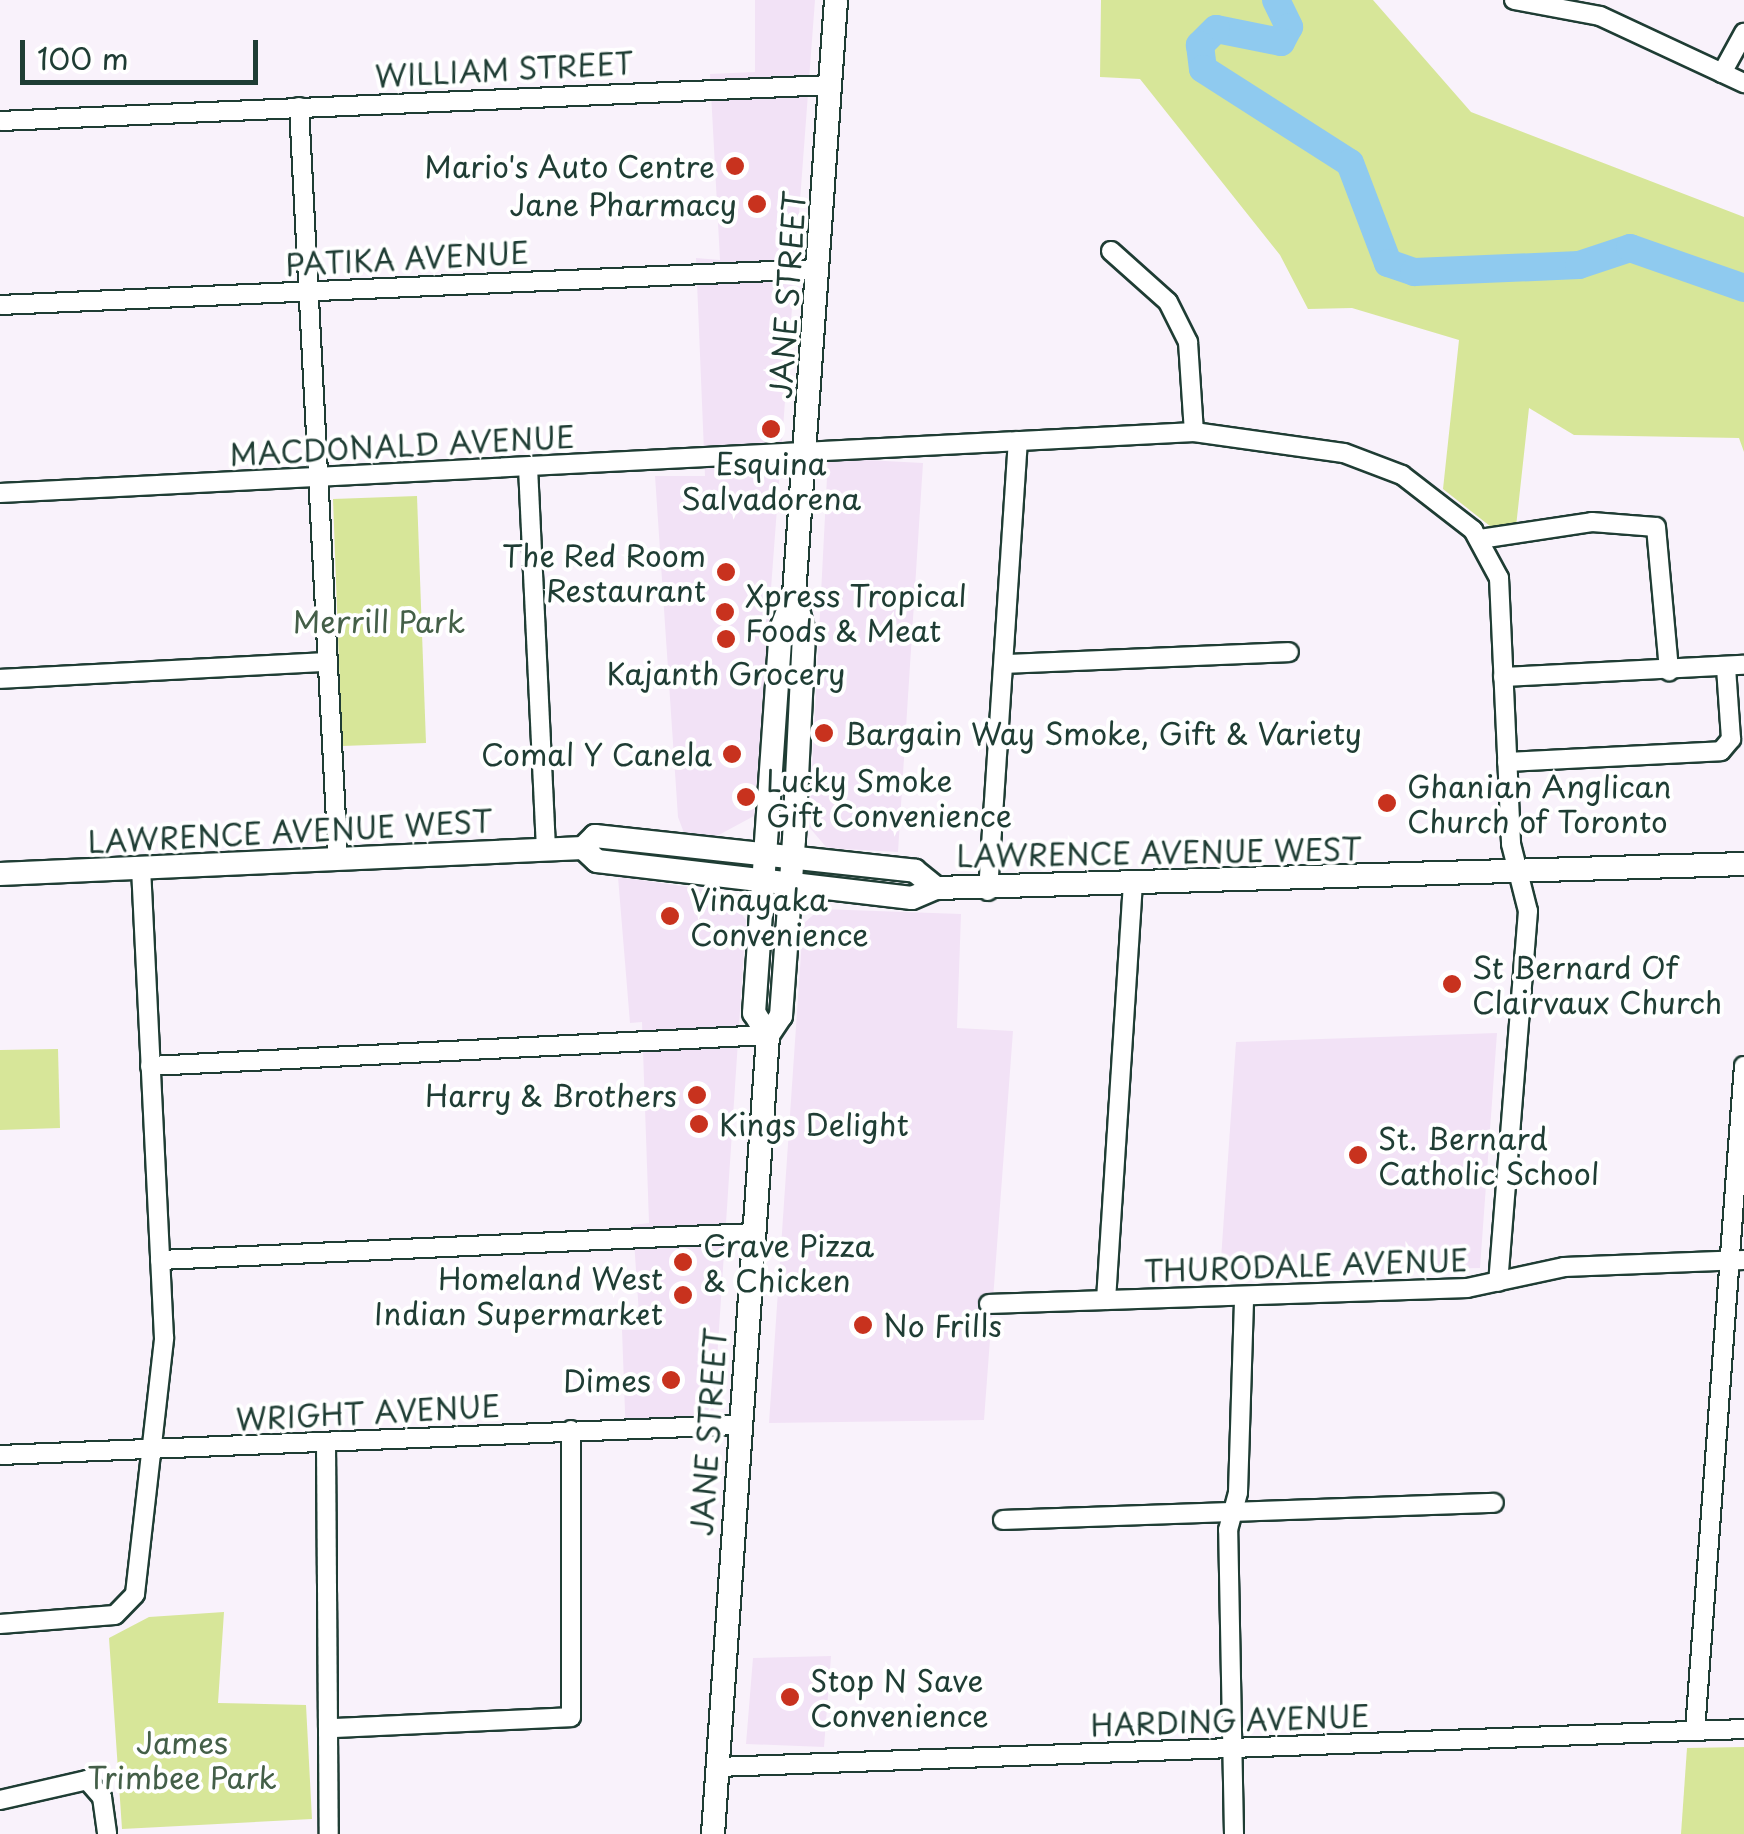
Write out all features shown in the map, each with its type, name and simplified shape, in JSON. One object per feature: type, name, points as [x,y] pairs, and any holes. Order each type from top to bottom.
[{"type":"main road","name":"JANE STREET","points":[[768,1035],[754,1013],[762,882],[781,629],[794,595],[806,452],[836,0]]},
{"type":"main road","name":"JANE STREET","points":[[713,1834],[738,1425],[768,1035],[780,1016],[792,857],[804,632],[794,595]]},
{"type":"main road","name":"LAWRENCE AVENUE WEST","points":[[0,874],[583,848],[595,836],[914,871],[936,888]]},
{"type":"main road","name":"LAWRENCE AVENUE WEST","points":[[583,848],[597,862],[912,898],[936,888],[988,891],[1132,887],[1744,864]]},
{"type":"street","points":[[1514,0],[1600,16],[1744,83]]},
{"type":"street","points":[[1722,74],[1744,33]]},
{"type":"street","name":"WILLIAM STREET","points":[[0,120],[831,85]]},
{"type":"street","points":[[298,107],[338,859]]},
{"type":"street","points":[[1111,251],[1168,302],[1188,342],[1194,432]]},
{"type":"street","name":"PATIKA AVENUE","points":[[0,305],[818,269]]},
{"type":"street","name":"MACDONALD AVENUE","points":[[0,493],[1194,432],[1376,462],[1480,539]]},
{"type":"street","points":[[988,891],[1018,441]]},
{"type":"street","points":[[528,467],[546,850]]},
{"type":"street","points":[[1498,1282],[1528,911],[1519,872],[1506,762],[1499,578],[1480,539],[1577,524],[1656,527],[1669,671]]},
{"type":"street","points":[[1004,664],[1289,652]]},
{"type":"street","points":[[0,679],[328,662]]},
{"type":"street","points":[[1503,678],[1735,666],[1730,740],[1721,751],[1506,762]]},
{"type":"street","points":[[0,1624],[129,1607],[157,1448],[160,1260],[141,868]]},
{"type":"street","points":[[1106,1300],[1132,887]]},
{"type":"street","points":[[150,1066],[768,1035]]},
{"type":"street","points":[[1695,1731],[1738,1261],[1744,1066]]},
{"type":"street","points":[[160,1260],[754,1233]]},
{"type":"street","name":"THURODALE AVENUE","points":[[988,1304],[1244,1297],[1498,1282],[1564,1267],[1738,1261]]},
{"type":"street","points":[[1234,1834],[1230,1747],[1234,1512],[1244,1297]]},
{"type":"street","name":"WRIGHT AVENUE","points":[[0,1454],[738,1425]]},
{"type":"street","points":[[332,1728],[572,1717],[571,1430]]},
{"type":"street","points":[[326,1443],[332,1728],[329,1834]]},
{"type":"street","points":[[1003,1520],[1494,1503]]},
{"type":"street","name":"HARDING AVENUE","points":[[718,1766],[1744,1729]]},
{"type":"street","points":[[0,1800],[87,1780],[102,1796],[107,1834]]},
{"type":"shaded area","points":[[755,0],[815,0],[754,816],[715,837],[684,833],[678,817],[655,476],[705,476],[696,258],[720,260],[710,74],[755,72]]},
{"type":"shaded area","points":[[828,458],[923,463],[898,852],[827,848],[809,827]]},
{"type":"shaded area","points":[[618,877],[725,892],[746,920],[712,1435],[626,1439],[622,1330],[640,1330],[633,1225],[649,1223],[642,1022],[630,1023]]},
{"type":"shaded area","points":[[820,909],[961,914],[957,1028],[1013,1031],[984,1420],[769,1423],[803,924]]},
{"type":"shaded area","name":"St. Bernard Catholic School","points":[[1497,1033],[1480,1268],[1220,1274],[1236,1042]]},
{"type":"shaded area","points":[[831,1656],[824,1747],[746,1744],[753,1658]]},
{"type":"green space","points":[[1101,0],[1373,0],[1471,112],[1744,217],[1744,452],[1739,438],[1574,435],[1529,408],[1514,545],[1443,489],[1459,340],[1352,308],[1308,309],[1280,255],[1140,79],[1100,77]]},
{"type":"green space","name":"Merrill Park","points":[[417,496],[426,743],[342,746],[333,499]]},
{"type":"green space","points":[[58,1049],[60,1128],[0,1130],[0,1050]]},
{"type":"green space","name":"James Trimbee Park","points":[[224,1612],[218,1703],[306,1705],[312,1819],[122,1829],[109,1638],[149,1617]]},
{"type":"green space","points":[[1744,1747],[1744,1834],[1681,1834],[1687,1748]]},
{"type":"water","points":[[1689,258],[1744,278],[1744,299],[1684,276]]},
{"type":"waterway","points":[[1276,0],[1289,27],[1281,42],[1216,29],[1200,45],[1203,69],[1350,163],[1388,263],[1414,272],[1579,265],[1630,248],[1744,288]]},
{"type":"place","name":"Mario's Auto Centre","points":[[735,166]]},
{"type":"place","name":"Jane Pharmacy","points":[[757,204]]},
{"type":"place","name":"Esquina Salvadorena","points":[[771,429]]},
{"type":"place","name":"The Red Room Restaurant","points":[[726,572]]},
{"type":"place","name":"Xpress Tropical Foods & Meat","points":[[725,612]]},
{"type":"place","name":"Kajanth Grocery","points":[[726,639]]},
{"type":"place","name":"Bargain Way Smoke, Gift & Variety","points":[[824,733]]},
{"type":"place","name":"Comal Y Canela","points":[[732,754]]},
{"type":"place","name":"Lucky Smoke Gift Convenience","points":[[746,797]]},
{"type":"place","name":"Ghanian Anglican Church of Toronto","points":[[1387,803]]},
{"type":"place","name":"Vinayaka Convenience","points":[[670,916]]},
{"type":"place","name":"St Bernard Of Clairvaux Church","points":[[1452,984]]},
{"type":"place","name":"Harry & Brothers","points":[[697,1095]]},
{"type":"place","name":"Kings Delight","points":[[699,1124]]},
{"type":"place","name":"St. Bernard Catholic School","points":[[1358,1155]]},
{"type":"place","name":"Crave Pizza & Chicken","points":[[683,1262]]},
{"type":"place","name":"Homeland West Indian Supermarket","points":[[683,1295]]},
{"type":"place","name":"No Frills","points":[[863,1325]]},
{"type":"place","name":"Dimes","points":[[671,1380]]},
{"type":"place","name":"Stop N Save Convenience","points":[[790,1697]]}]
